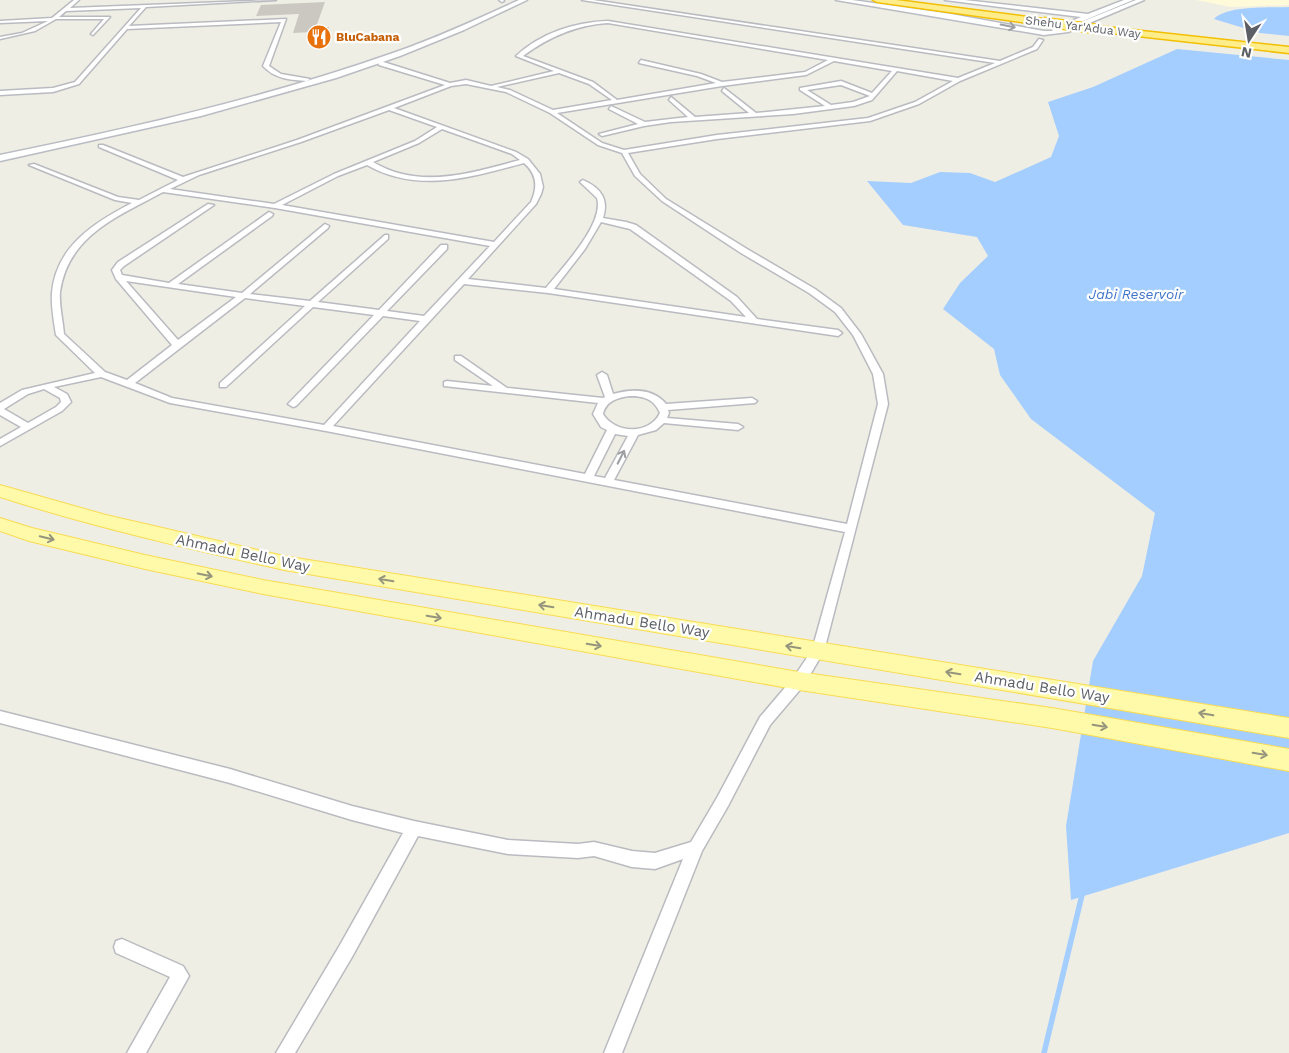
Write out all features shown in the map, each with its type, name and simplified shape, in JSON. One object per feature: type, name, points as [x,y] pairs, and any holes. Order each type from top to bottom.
[{"type":"highway","name":"Shehu Yar'Adua Way","points":[[877,0],[1043,22],[1289,46]]},
{"type":"highway","name":"Shehu Yar'Adua Way","points":[[915,0],[1053,18],[1100,27],[1289,50]]},
{"type":"highway","points":[[920,0],[958,6]]},
{"type":"highway","points":[[888,7],[1013,18]]},
{"type":"main road","name":"Ahmadu Bello Way","points":[[0,491],[59,511],[284,563],[1289,728]]},
{"type":"main road","name":"Ahmadu Bello Way","points":[[0,524],[29,534],[263,587],[800,681],[1052,718],[1289,760]]},
{"type":"street","points":[[0,38],[44,27],[77,0]]},
{"type":"street","points":[[64,10],[274,0]]},
{"type":"street","points":[[0,152],[142,122],[285,82],[307,79],[412,43],[466,19],[502,0]]},
{"type":"street","points":[[0,158],[128,131],[249,102],[403,53],[524,0]]},
{"type":"street","points":[[584,0],[1002,63]]},
{"type":"street","points":[[839,0],[951,16],[1032,31],[1044,36],[1063,32],[1088,18],[1141,0]]},
{"type":"street","points":[[948,0],[1088,18]]},
{"type":"street","points":[[851,530],[588,478],[170,400],[102,374],[60,335],[56,293],[64,263],[86,234],[105,220],[162,190],[184,180],[450,85],[466,82],[508,91],[552,112],[600,144],[624,152],[717,137],[868,120],[892,113],[917,103],[958,80],[1034,48],[1044,36],[1130,0]]},
{"type":"street","points":[[0,93],[53,90],[74,85],[145,6]]},
{"type":"street","points":[[0,22],[108,18],[93,34]]},
{"type":"street","points":[[127,28],[284,20],[265,63],[267,68],[285,82]]},
{"type":"street","points":[[615,100],[591,82],[518,56],[526,49],[564,29],[576,25],[608,22],[958,80]]},
{"type":"street","points":[[402,66],[399,62],[403,53]]},
{"type":"street","points":[[368,58],[428,74],[434,80]]},
{"type":"street","points":[[552,112],[615,100],[723,87],[806,73],[832,60]]},
{"type":"street","points":[[379,61],[381,64],[392,68],[450,85]]},
{"type":"street","points":[[641,62],[699,75],[723,87],[755,114]]},
{"type":"street","points":[[353,70],[392,68]]},
{"type":"street","points":[[602,134],[644,124],[693,118],[755,114],[865,102],[895,70]]},
{"type":"street","points":[[492,87],[560,71]]},
{"type":"street","points":[[830,107],[802,90],[841,83],[873,95]]},
{"type":"street","points":[[671,99],[693,118]]},
{"type":"street","points":[[326,428],[424,319],[496,245],[534,203],[540,192],[536,174],[531,163],[514,153],[389,108]]},
{"type":"street","points":[[611,108],[644,124]]},
{"type":"street","points":[[275,206],[336,175],[369,164],[417,142],[442,127]]},
{"type":"street","points":[[101,146],[184,180]]},
{"type":"street","points":[[613,1053],[696,847],[723,801],[765,721],[800,681],[818,651],[883,404],[878,374],[857,334],[838,310],[812,290],[744,251],[657,195],[637,175],[624,152]]},
{"type":"street","points":[[369,164],[392,175],[431,180],[468,176],[526,160]]},
{"type":"street","points":[[32,165],[117,199],[140,202]]},
{"type":"street","points":[[548,291],[600,220],[603,204],[600,196],[583,182]]},
{"type":"street","points":[[162,190],[275,206],[496,245]]},
{"type":"street","points":[[176,345],[119,277],[116,270],[121,264],[210,206]]},
{"type":"street","points":[[170,286],[269,214]]},
{"type":"street","points":[[600,220],[633,227],[734,299],[756,322]]},
{"type":"street","points":[[128,384],[176,345],[243,296],[325,226]]},
{"type":"street","points":[[223,385],[385,237]]},
{"type":"street","points":[[293,404],[444,247]]},
{"type":"street","points":[[119,277],[170,286],[313,303],[424,319]]},
{"type":"street","points":[[463,281],[548,291],[838,333]]},
{"type":"street","points":[[458,358],[505,390]]},
{"type":"street","points":[[28,427],[0,409],[25,392],[102,374]]},
{"type":"street","points":[[602,375],[607,400]]},
{"type":"street","points":[[446,384],[607,400]]},
{"type":"street","points":[[0,442],[59,409],[66,402],[64,396],[45,386]]},
{"type":"street","points":[[636,393],[655,399],[663,407],[664,415],[662,420],[654,427],[634,433],[612,429],[600,418],[599,409],[607,400],[622,394],[636,393]]},
{"type":"street","points":[[663,407],[752,401]]},
{"type":"street","points":[[662,420],[738,427]]},
{"type":"street","points":[[588,478],[612,429]]},
{"type":"street","points":[[608,482],[634,433]]},
{"type":"street","points":[[0,718],[230,776],[352,813],[508,847],[578,851],[594,849],[632,859],[655,861],[676,856],[696,847]]},
{"type":"street","points":[[285,1053],[346,951],[414,828]]},
{"type":"street","points":[[122,947],[177,972],[180,976],[136,1053]]},
{"type":"shaded area","points":[[1196,0],[1289,0],[1289,5],[1231,7]]},
{"type":"water","points":[[1289,7],[1289,36],[1260,33],[1214,19],[1229,11],[1239,9]]},
{"type":"water","name":"Jabi Reservoir","points":[[1177,49],[1289,60],[1289,833],[1071,900],[1066,826],[1093,661],[1142,576],[1155,513],[1031,419],[1000,375],[994,349],[943,309],[960,283],[988,256],[977,237],[903,225],[867,181],[911,183],[940,172],[970,173],[995,182],[1051,157],[1059,136],[1048,102],[1093,87]]},
{"type":"building","points":[[325,2],[316,27],[329,27],[325,41],[310,42],[313,32],[293,33],[299,14],[256,16],[261,5]]},
{"type":"waterway","points":[[1044,1053],[1082,895]]},
{"type":"place","name":"BluCabana","points":[[319,37]]}]
